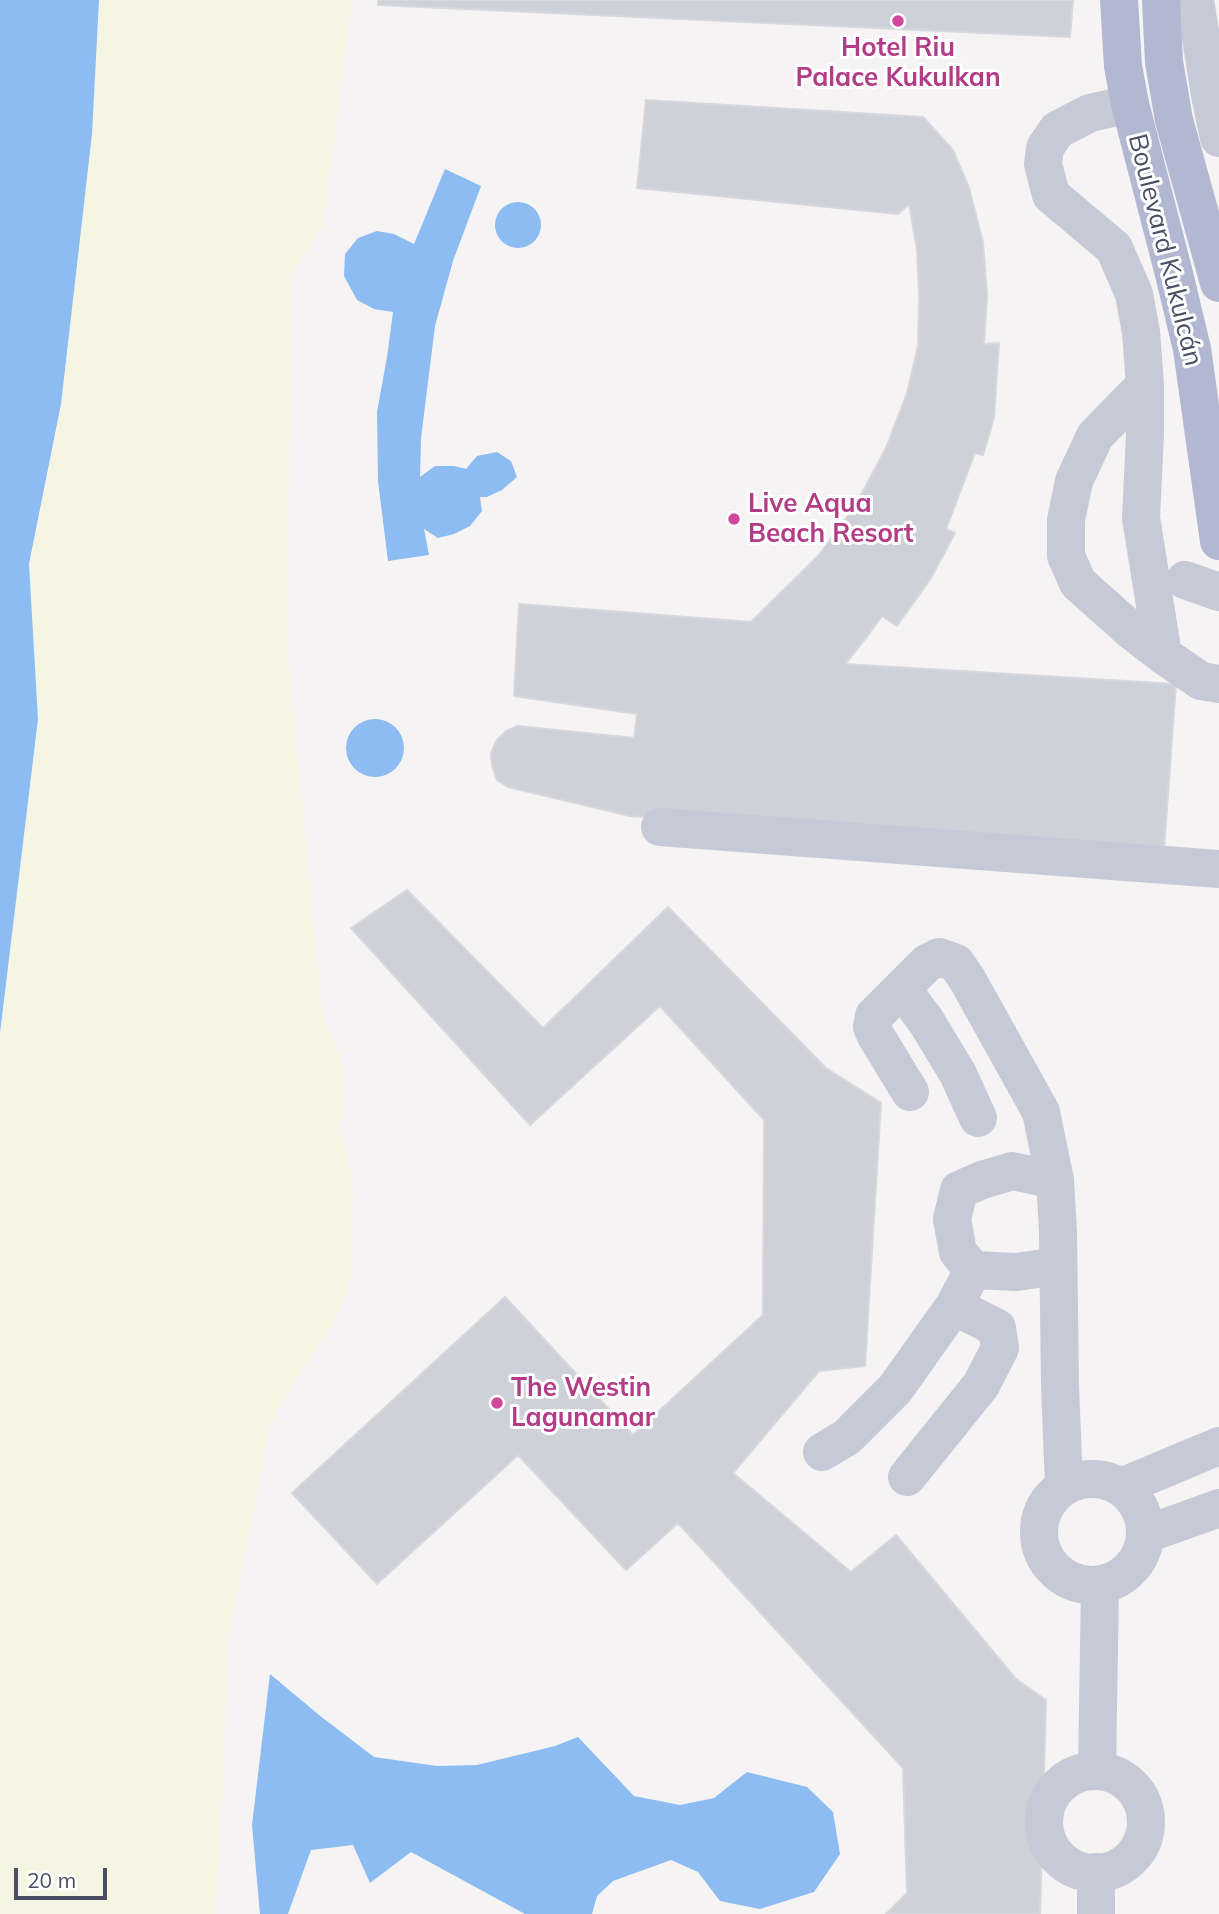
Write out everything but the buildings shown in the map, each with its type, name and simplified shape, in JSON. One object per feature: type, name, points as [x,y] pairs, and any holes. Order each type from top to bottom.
[{"type":"main road","name":"Boulevard Kukulcán","points":[[1119,0],[1123,66],[1130,104],[1192,349],[1219,541]]},
{"type":"main road","name":"Boulevard Kukulcán","points":[[1161,0],[1164,62],[1174,120],[1219,283]]},
{"type":"lane","points":[[1195,0],[1219,138]]},
{"type":"lane","points":[[1130,104],[1090,113],[1057,130],[1045,148],[1043,164],[1051,195],[1114,248],[1134,293],[1141,332],[1145,385],[1141,518],[1163,655]]},
{"type":"lane","points":[[1145,385],[1094,436],[1074,481],[1066,520],[1066,556],[1078,583],[1163,655],[1201,681],[1219,684]]},
{"type":"lane","points":[[660,827],[1219,869]]},
{"type":"lane","points":[[910,1092],[872,1027],[874,1016],[927,963],[939,957],[956,963],[967,979],[1041,1112],[1055,1180],[1064,1487]]},
{"type":"lane","points":[[902,989],[926,1021],[958,1074],[978,1118]]},
{"type":"lane","points":[[1055,1180],[1012,1171],[982,1180],[959,1189],[952,1219],[958,1252],[973,1270],[1016,1272],[1058,1266]]},
{"type":"lane","points":[[822,1452],[847,1437],[895,1390],[954,1306],[973,1270]]},
{"type":"lane","points":[[907,1477],[981,1385],[1000,1348],[997,1328],[954,1306]]},
{"type":"lane","points":[[1121,1487],[1219,1446]]},
{"type":"lane","points":[[1085,1479],[1104,1479],[1121,1487],[1135,1499],[1144,1516],[1147,1534],[1142,1552],[1132,1568],[1118,1580],[1100,1586],[1067,1580],[1054,1570],[1044,1556],[1039,1540],[1039,1523],[1045,1507],[1055,1493],[1085,1479]]},
{"type":"lane","points":[[1147,1534],[1219,1508]]},
{"type":"lane","points":[[1097,1770],[1100,1586]]},
{"type":"lane","points":[[1097,1770],[1113,1774],[1127,1782],[1138,1794],[1146,1826],[1133,1856],[1120,1866],[1104,1872],[1088,1872],[1071,1867],[1057,1857],[1048,1843],[1043,1826],[1045,1809],[1052,1793],[1064,1780],[1080,1772],[1097,1770]]},
{"type":"lane","points":[[1096,1872],[1096,1914]]},
{"type":"sand","points":[[99,0],[352,0],[323,224],[293,271],[286,635],[322,1014],[344,1069],[345,1098],[340,1128],[353,1194],[351,1262],[348,1292],[328,1332],[301,1370],[270,1425],[229,1634],[216,1914],[0,1914],[0,1034],[38,719],[29,564],[61,404],[92,134]]},
{"type":"water","points":[[0,0],[99,0],[92,134],[61,404],[29,564],[38,719],[0,1033]]},
{"type":"water","points":[[445,169],[481,186],[453,261],[435,326],[421,438],[420,477],[435,466],[466,469],[477,456],[497,452],[511,461],[517,477],[502,490],[487,497],[480,497],[482,511],[470,526],[438,538],[424,529],[429,555],[388,561],[378,481],[377,412],[393,312],[374,309],[357,300],[344,276],[345,254],[358,238],[377,231],[394,234],[414,244]]},
{"type":"water","points":[[518,202],[534,209],[541,225],[534,241],[518,248],[502,241],[495,225],[502,209]]},
{"type":"water","points":[[369,719],[381,719],[396,727],[404,742],[404,754],[396,769],[381,777],[369,777],[354,769],[346,754],[346,742],[354,727]]},
{"type":"water","points":[[270,1674],[374,1757],[437,1766],[477,1765],[555,1746],[578,1737],[634,1796],[680,1805],[714,1798],[747,1772],[807,1787],[833,1812],[840,1854],[814,1892],[760,1909],[720,1901],[698,1872],[671,1860],[613,1881],[597,1896],[592,1914],[525,1914],[411,1852],[370,1883],[353,1845],[311,1850],[288,1914],[260,1914],[252,1825]]},
{"type":"place","name":"Hotel Riu Palace Kukulkan","points":[[898,21]]},
{"type":"place","name":"Live Aqua Beach Resort","points":[[734,519]]},
{"type":"place","name":"The Westin Lagunamar","points":[[497,1403]]}]
